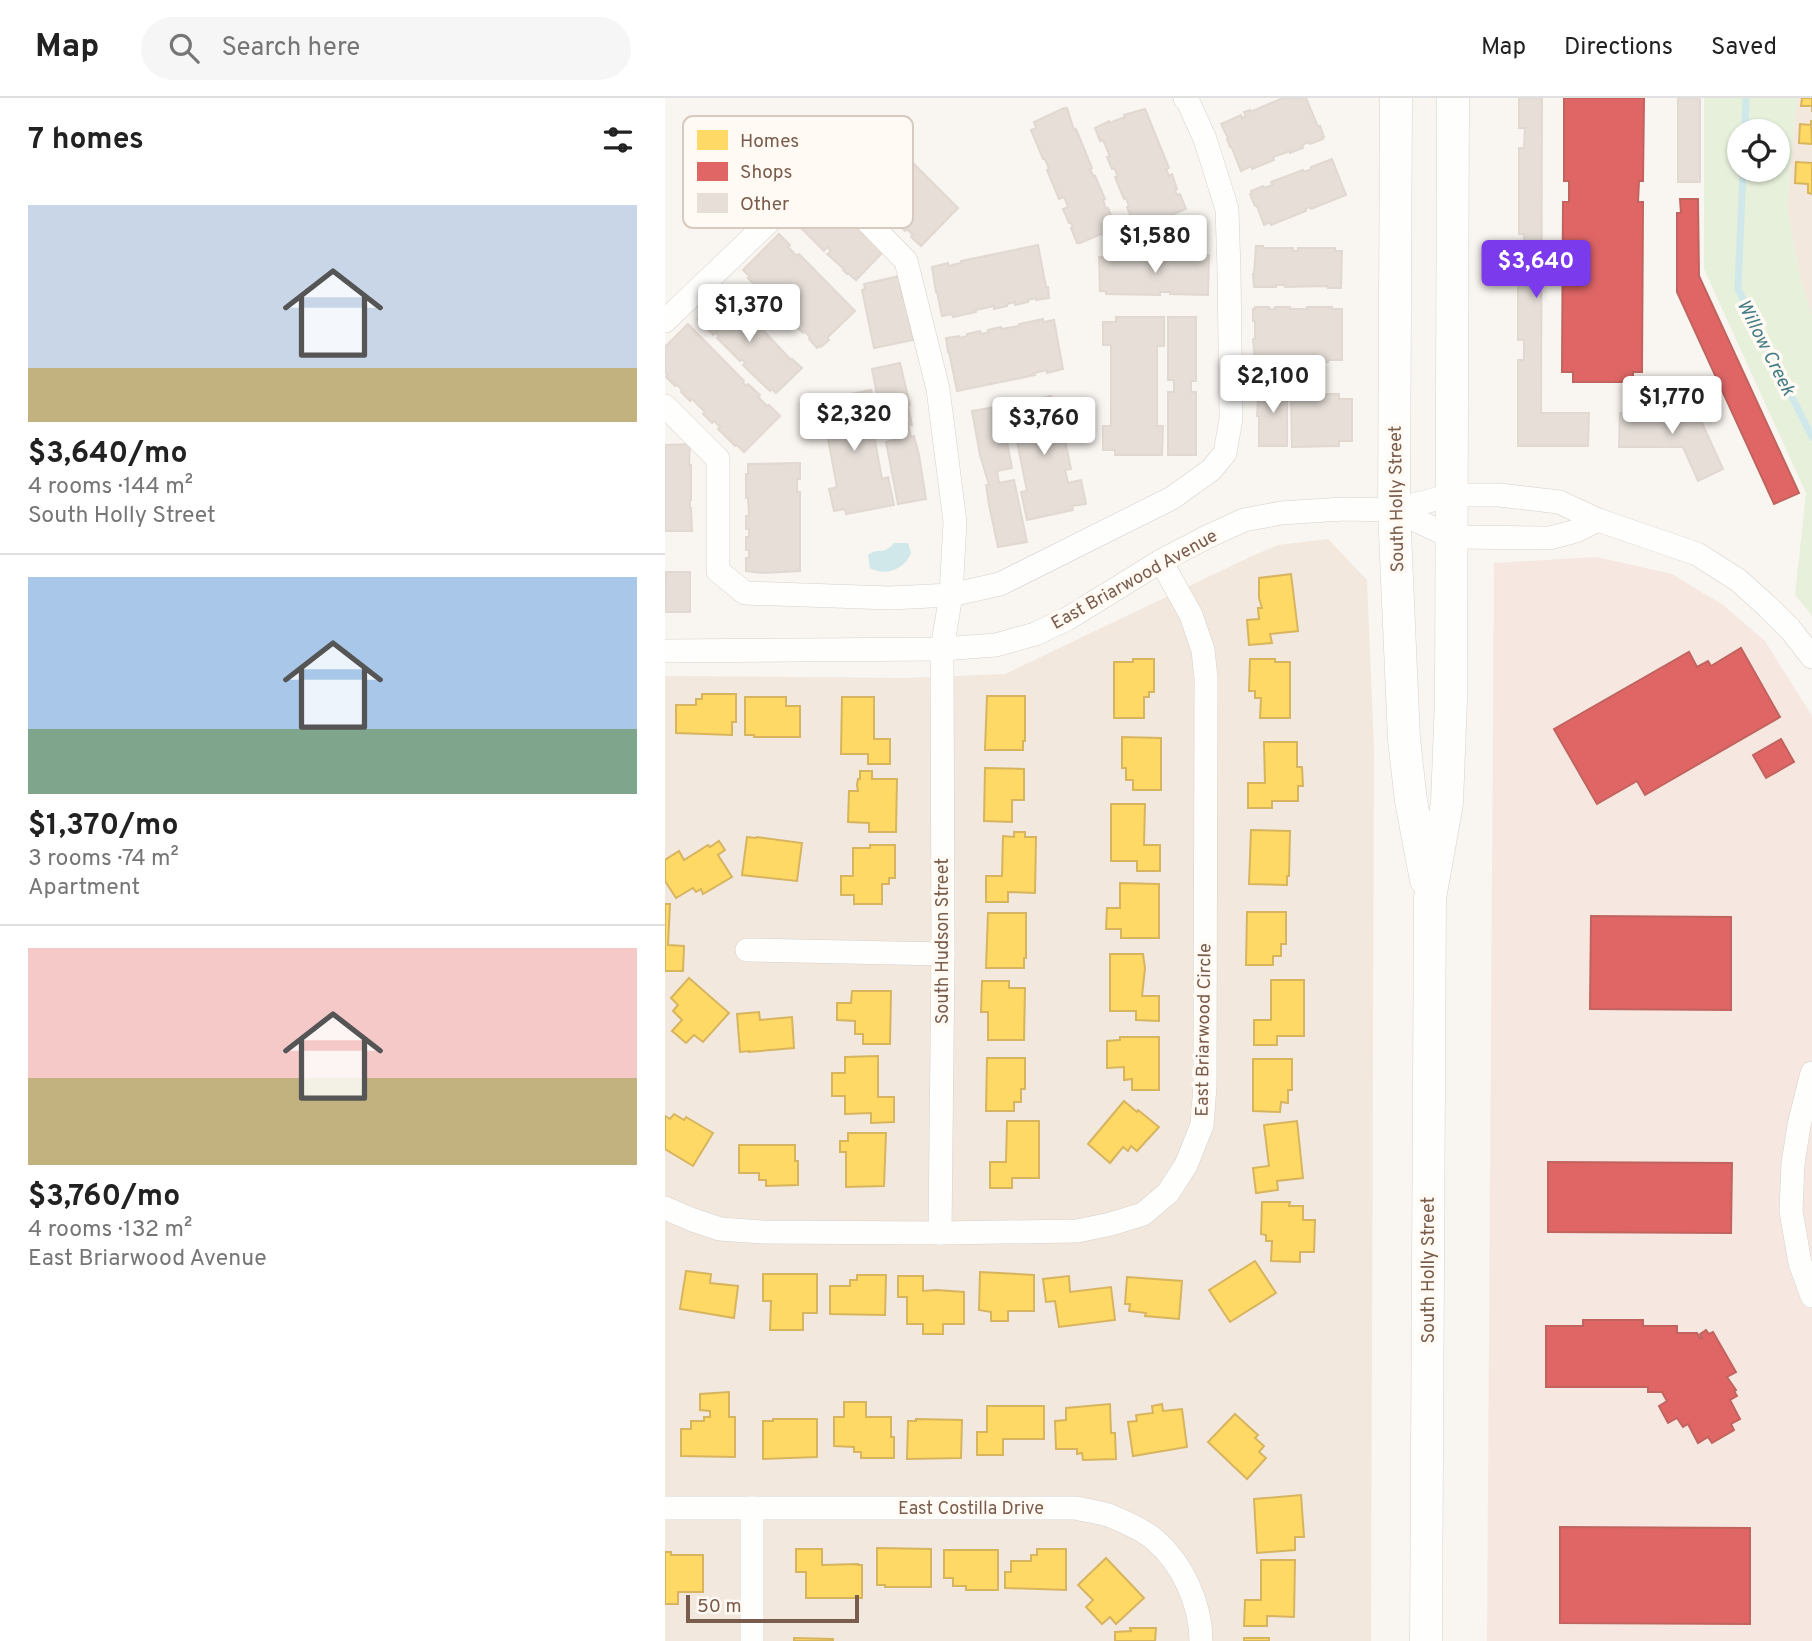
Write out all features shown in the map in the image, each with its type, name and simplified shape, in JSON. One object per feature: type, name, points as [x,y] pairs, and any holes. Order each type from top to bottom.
[{"type":"main road","name":"South Holly Street","points":[[1396,98],[1394,510],[1404,739],[1411,801],[1430,898]]},
{"type":"main road","name":"South Holly Street","points":[[1426,1641],[1430,898],[1447,803],[1451,699],[1453,98]]},
{"type":"street","points":[[665,406],[717,459],[718,571],[745,593],[890,598],[951,595],[1000,584],[1172,498],[1211,470],[1225,453],[1231,419],[1227,209],[1205,139],[1185,98]]},
{"type":"street","name":"South Hudson Street","points":[[665,321],[762,228]]},
{"type":"street","name":"South Hudson Street","points":[[874,228],[906,261],[938,389],[955,522],[951,595],[942,649],[940,1233]]},
{"type":"street","points":[[1394,510],[1452,495],[1499,495],[1559,502],[1598,520],[1697,554],[1738,580],[1790,629],[1812,657]]},
{"type":"street","points":[[1394,510],[1452,537],[1551,538],[1576,531],[1598,520]]},
{"type":"street","name":"East Briarwood Avenue","points":[[665,651],[942,649],[996,645],[1035,634],[1067,619],[1161,561],[1244,520],[1294,512],[1394,510]]},
{"type":"street","name":"East Briarwood Circle","points":[[665,1209],[720,1228],[762,1232],[1077,1231],[1143,1214],[1168,1194],[1186,1165],[1202,1125],[1205,1086],[1206,678],[1203,650],[1191,615],[1161,561]]},
{"type":"street","points":[[747,950],[943,954]]},
{"type":"street","points":[[1812,1073],[1798,1125],[1791,1211],[1800,1263],[1812,1296]]},
{"type":"street","name":"East Costilla Drive","points":[[665,1508],[1076,1508],[1111,1516],[1154,1539],[1174,1560],[1192,1595],[1201,1627],[1201,1641]]},
{"type":"street","points":[[752,1508],[752,1641]]},
{"type":"shaded area","points":[[1797,98],[1812,98],[1812,320],[1800,277],[1787,207]]},
{"type":"shaded area","points":[[1328,539],[1367,580],[1374,748],[1371,1641],[665,1641],[665,676],[905,678],[1005,674],[1278,545]]},
{"type":"shaded area","points":[[1596,557],[1672,574],[1723,605],[1765,641],[1812,716],[1812,1641],[1487,1641],[1494,563]]},
{"type":"green space","points":[[1704,98],[1797,98],[1790,174],[1790,119],[1727,119],[1727,182],[1789,182],[1787,207],[1800,277],[1812,316],[1812,616],[1795,595],[1806,493],[1704,269]]},
{"type":"water","points":[[894,543],[908,543],[911,553],[908,559],[894,570],[882,572],[870,568],[868,555],[887,549]]},
{"type":"building: Homes","points":[[1802,98],[1812,98],[1812,106],[1801,106]]},
{"type":"building: Homes","points":[[1811,120],[1812,144],[1799,143],[1800,124],[1811,125]]},
{"type":"building: Homes","points":[[1796,162],[1812,163],[1812,194],[1808,193],[1808,184],[1795,183]]},
{"type":"building: Homes","points":[[1291,574],[1298,631],[1270,634],[1272,643],[1249,645],[1247,620],[1259,619],[1258,608],[1262,608],[1259,578]]},
{"type":"building: Homes","points":[[1133,659],[1154,659],[1154,692],[1149,692],[1149,697],[1144,697],[1144,718],[1114,718],[1114,662],[1133,662]]},
{"type":"building: Homes","points":[[1250,659],[1290,662],[1290,718],[1260,718],[1261,698],[1255,698],[1255,691],[1249,691]]},
{"type":"building: Homes","points":[[702,694],[736,694],[736,722],[732,722],[732,735],[676,733],[676,705],[696,705],[696,699],[702,699]]},
{"type":"building: Homes","points":[[987,696],[1025,696],[1023,750],[985,750]]},
{"type":"building: Homes","points":[[745,697],[786,697],[786,706],[800,706],[800,737],[745,735]]},
{"type":"building: Homes","points":[[842,697],[874,697],[874,739],[890,739],[890,764],[868,764],[868,754],[841,754]]},
{"type":"building: Homes","points":[[1122,737],[1161,738],[1161,790],[1133,790],[1133,780],[1126,780],[1126,768],[1122,768]]},
{"type":"building: Homes","points":[[1264,742],[1297,742],[1297,767],[1302,767],[1303,786],[1298,786],[1298,801],[1272,801],[1272,808],[1248,808],[1248,783],[1265,783]]},
{"type":"building: Homes","points":[[985,768],[1024,769],[1024,800],[1012,800],[1012,822],[984,821]]},
{"type":"building: Homes","points":[[860,771],[872,771],[872,779],[897,779],[896,832],[869,832],[869,823],[848,822],[849,791],[858,791]]},
{"type":"building: Homes","points":[[1111,804],[1145,804],[1144,845],[1160,845],[1160,871],[1137,871],[1137,861],[1111,861]]},
{"type":"building: Homes","points":[[1251,830],[1290,831],[1287,885],[1249,884]]},
{"type":"building: Homes","points":[[1014,832],[1025,832],[1025,837],[1036,837],[1035,893],[1008,892],[1008,902],[986,902],[986,876],[1002,876],[1003,836],[1014,837]]},
{"type":"building: Homes","points":[[747,837],[802,843],[797,881],[742,875]]},
{"type":"building: Homes","points":[[719,841],[725,850],[718,855],[732,877],[703,894],[701,889],[696,892],[693,888],[676,898],[665,881],[665,860],[679,851],[684,860]]},
{"type":"building: Homes","points":[[870,845],[895,845],[895,878],[889,878],[889,884],[882,884],[882,904],[854,904],[854,895],[841,895],[841,876],[853,876],[853,848],[870,848]]},
{"type":"building: Homes","points":[[1120,883],[1159,884],[1159,938],[1121,938],[1121,929],[1106,929],[1107,908],[1120,908]]},
{"type":"building: Homes","points":[[665,904],[670,904],[668,945],[684,946],[683,971],[665,971]]},
{"type":"building: Homes","points":[[1247,912],[1286,912],[1286,944],[1281,944],[1281,956],[1273,956],[1273,965],[1246,965]]},
{"type":"building: Homes","points":[[988,913],[1026,913],[1024,968],[986,968]]},
{"type":"building: Homes","points":[[1110,954],[1143,954],[1145,968],[1142,996],[1159,996],[1159,1021],[1136,1020],[1136,1011],[1110,1011]]},
{"type":"building: Homes","points":[[689,978],[729,1013],[703,1042],[694,1035],[686,1043],[672,1031],[682,1020],[673,1011],[678,1005],[671,998]]},
{"type":"building: Homes","points":[[1271,980],[1304,980],[1304,1036],[1277,1036],[1277,1045],[1254,1045],[1254,1020],[1271,1020]]},
{"type":"building: Homes","points":[[982,981],[1009,981],[1009,988],[1025,988],[1024,1040],[988,1040],[988,1012],[981,1012]]},
{"type":"building: Homes","points":[[852,991],[891,991],[890,1044],[863,1044],[863,1034],[855,1034],[855,1021],[837,1020],[837,1003],[851,1003]]},
{"type":"building: Homes","points":[[759,1012],[760,1020],[792,1017],[794,1048],[740,1052],[737,1014]]},
{"type":"building: Homes","points":[[1120,1037],[1159,1037],[1159,1090],[1132,1090],[1132,1079],[1124,1080],[1124,1067],[1107,1068],[1107,1041],[1120,1040]]},
{"type":"building: Homes","points":[[878,1056],[878,1097],[894,1097],[894,1122],[871,1123],[871,1113],[845,1114],[845,1096],[832,1096],[832,1073],[845,1073],[845,1057]]},
{"type":"building: Homes","points":[[987,1058],[1025,1058],[1025,1089],[1021,1089],[1021,1102],[1014,1102],[1014,1111],[986,1111]]},
{"type":"building: Homes","points":[[1253,1059],[1292,1059],[1292,1090],[1288,1090],[1288,1103],[1281,1102],[1280,1112],[1253,1111]]},
{"type":"building: Homes","points":[[1124,1101],[1159,1127],[1137,1151],[1131,1146],[1128,1151],[1123,1147],[1110,1163],[1088,1144]]},
{"type":"building: Homes","points":[[674,1114],[684,1120],[686,1117],[713,1133],[693,1166],[665,1149],[665,1116],[670,1119]]},
{"type":"building: Homes","points":[[1007,1121],[1039,1121],[1039,1178],[1012,1178],[1012,1188],[990,1188],[990,1162],[1006,1162]]},
{"type":"building: Homes","points":[[1297,1121],[1303,1178],[1277,1181],[1278,1190],[1256,1193],[1253,1168],[1269,1166],[1264,1125]]},
{"type":"building: Homes","points":[[848,1133],[886,1133],[884,1186],[846,1187],[846,1152],[840,1152],[840,1141],[848,1141]]},
{"type":"building: Homes","points":[[739,1145],[795,1145],[798,1185],[766,1186],[766,1180],[759,1180],[759,1173],[739,1173]]},
{"type":"building: Homes","points":[[1262,1202],[1290,1202],[1289,1206],[1303,1206],[1303,1220],[1315,1220],[1314,1252],[1300,1252],[1300,1262],[1271,1261],[1272,1241],[1266,1241],[1266,1235],[1261,1234]]},
{"type":"building: Homes","points":[[1255,1261],[1276,1293],[1230,1322],[1209,1290]]},
{"type":"building: Homes","points":[[686,1271],[711,1274],[710,1283],[738,1286],[734,1318],[680,1309]]},
{"type":"building: Homes","points":[[980,1272],[1034,1275],[1034,1311],[1008,1311],[1008,1321],[991,1321],[991,1312],[979,1310]]},
{"type":"building: Homes","points":[[763,1274],[817,1274],[817,1313],[803,1313],[803,1330],[770,1330],[771,1301],[763,1301]]},
{"type":"building: Homes","points":[[857,1275],[886,1275],[885,1315],[830,1314],[830,1286],[850,1286],[850,1280],[857,1280]]},
{"type":"building: Homes","points":[[898,1276],[923,1276],[923,1291],[964,1292],[964,1324],[943,1324],[943,1334],[923,1334],[923,1324],[907,1324],[907,1297],[898,1297]]},
{"type":"building: Homes","points":[[1069,1276],[1070,1292],[1111,1287],[1115,1320],[1059,1327],[1055,1301],[1046,1302],[1043,1279]]},
{"type":"building: Homes","points":[[1127,1277],[1182,1281],[1179,1319],[1145,1316],[1146,1313],[1129,1311],[1130,1304],[1125,1304]]},
{"type":"building: Homes","points":[[729,1392],[729,1417],[735,1417],[735,1457],[681,1456],[681,1429],[691,1429],[691,1421],[704,1421],[704,1417],[710,1417],[710,1411],[700,1410],[700,1394]]},
{"type":"building: Homes","points":[[844,1402],[866,1402],[866,1417],[891,1417],[894,1458],[861,1458],[861,1452],[854,1452],[854,1447],[834,1446],[834,1417],[844,1417]]},
{"type":"building: Homes","points":[[1110,1404],[1111,1433],[1115,1433],[1116,1459],[1083,1460],[1082,1453],[1077,1454],[1077,1449],[1056,1449],[1055,1421],[1066,1420],[1066,1408]]},
{"type":"building: Homes","points":[[1162,1404],[1163,1411],[1182,1409],[1187,1447],[1133,1456],[1128,1422],[1137,1421],[1136,1415],[1153,1413],[1152,1406]]},
{"type":"building: Homes","points":[[987,1406],[1044,1406],[1044,1439],[1003,1439],[1003,1455],[977,1455],[977,1432],[987,1432]]},
{"type":"building: Homes","points":[[1235,1414],[1258,1435],[1255,1438],[1264,1446],[1259,1452],[1266,1458],[1247,1479],[1208,1442]]},
{"type":"building: Homes","points":[[817,1419],[817,1457],[763,1459],[763,1421]]},
{"type":"building: Homes","points":[[962,1420],[961,1458],[907,1459],[908,1421]]},
{"type":"building: Homes","points":[[1301,1495],[1304,1537],[1295,1537],[1295,1550],[1257,1553],[1254,1499]]},
{"type":"building: Homes","points":[[877,1548],[931,1549],[931,1587],[877,1585]]},
{"type":"building: Homes","points":[[796,1549],[822,1549],[822,1565],[862,1565],[862,1598],[806,1598],[806,1572],[796,1572]]},
{"type":"building: Homes","points":[[1037,1549],[1066,1549],[1066,1590],[1005,1588],[1005,1572],[1011,1572],[1011,1561],[1031,1561],[1031,1555],[1037,1555]]},
{"type":"building: Homes","points":[[944,1550],[998,1550],[998,1590],[966,1590],[966,1586],[953,1586],[953,1578],[944,1578]]},
{"type":"building: Homes","points":[[665,1552],[671,1552],[671,1555],[703,1555],[703,1592],[678,1592],[678,1604],[665,1604]]},
{"type":"building: Homes","points":[[1106,1558],[1144,1598],[1116,1624],[1110,1617],[1102,1624],[1086,1607],[1093,1600],[1078,1585]]},
{"type":"building: Homes","points":[[1261,1560],[1295,1560],[1294,1617],[1267,1616],[1267,1626],[1244,1626],[1245,1600],[1261,1600]]},
{"type":"building: Homes","points":[[1130,1628],[1156,1628],[1155,1641],[1115,1641],[1115,1632],[1131,1631]]},
{"type":"building: Homes","points":[[794,1638],[833,1639],[833,1641],[794,1641]]},
{"type":"building: Homes","points":[[1244,1638],[1269,1638],[1269,1641],[1244,1641]]},
{"type":"building: Shops","points":[[1564,98],[1644,98],[1643,181],[1639,181],[1638,202],[1643,202],[1642,372],[1633,372],[1633,382],[1573,382],[1573,372],[1562,372],[1563,202],[1569,202],[1569,181],[1564,181]]},
{"type":"building: Shops","points":[[1680,199],[1698,199],[1699,276],[1799,493],[1774,504],[1677,292],[1677,213],[1681,213]]},
{"type":"building: Shops","points":[[1741,648],[1780,717],[1645,795],[1637,781],[1597,804],[1554,729],[1689,652],[1697,667],[1708,661],[1711,666]]},
{"type":"building: Shops","points":[[1781,739],[1794,762],[1766,778],[1753,755]]},
{"type":"building: Shops","points":[[1591,916],[1731,917],[1731,1010],[1590,1009]]},
{"type":"building: Shops","points":[[1548,1162],[1732,1163],[1731,1233],[1548,1232]]},
{"type":"building: Shops","points":[[1583,1320],[1643,1320],[1643,1326],[1677,1326],[1677,1333],[1697,1333],[1700,1339],[1700,1334],[1706,1330],[1709,1334],[1713,1332],[1736,1372],[1727,1377],[1737,1396],[1730,1400],[1740,1419],[1731,1424],[1734,1430],[1712,1443],[1708,1437],[1698,1443],[1688,1424],[1683,1427],[1677,1418],[1668,1423],[1659,1406],[1667,1401],[1662,1392],[1648,1392],[1648,1387],[1546,1387],[1546,1326],[1583,1326]]},
{"type":"building: Shops","points":[[1560,1527],[1750,1528],[1750,1624],[1560,1623]]},
{"type":"building: Other","points":[[1283,98],[1306,98],[1318,127],[1320,126],[1323,139],[1310,144],[1309,142],[1302,145],[1303,148],[1241,171],[1221,124],[1241,115],[1242,118],[1246,116],[1244,112]]},
{"type":"building: Other","points":[[1519,98],[1542,98],[1541,413],[1589,413],[1588,446],[1518,446],[1518,360],[1524,360],[1524,340],[1518,340],[1518,254],[1524,254],[1524,234],[1519,234],[1519,148],[1524,148],[1525,128],[1519,128]]},
{"type":"building: Other","points":[[1678,98],[1700,98],[1700,182],[1678,182]]},
{"type":"building: Other","points":[[1067,108],[1116,228],[1080,243],[1077,243],[1063,209],[1068,207],[1064,197],[1059,199],[1031,130],[1036,128],[1034,122]]},
{"type":"building: Other","points":[[1145,109],[1169,168],[1166,169],[1169,176],[1172,174],[1177,195],[1180,194],[1186,209],[1138,228],[1115,177],[1118,176],[1107,157],[1110,156],[1095,128]]},
{"type":"building: Other","points":[[1332,159],[1346,195],[1305,209],[1306,211],[1271,225],[1270,222],[1264,225],[1251,191],[1273,185],[1271,182],[1312,169],[1311,167]]},
{"type":"building: Other","points":[[913,163],[958,208],[921,246],[907,229],[905,231],[902,228],[913,228]]},
{"type":"building: Other","points":[[801,228],[860,228],[867,238],[869,236],[884,251],[856,280],[827,254],[831,251],[827,247],[824,251]]},
{"type":"building: Other","points":[[779,234],[790,245],[788,247],[797,256],[799,254],[855,311],[821,347],[817,348],[810,337],[793,324],[795,322],[748,278],[750,277],[743,270]]},
{"type":"building: Other","points":[[1038,245],[1049,298],[1036,298],[1015,305],[1015,302],[994,309],[994,306],[953,317],[952,314],[942,316],[932,267],[948,263],[948,266]]},
{"type":"building: Other","points":[[1256,246],[1293,248],[1293,251],[1298,251],[1298,248],[1335,248],[1335,251],[1342,251],[1341,288],[1285,285],[1254,287]]},
{"type":"building: Other","points":[[1123,255],[1209,255],[1208,295],[1170,292],[1160,292],[1160,295],[1106,294],[1106,291],[1100,291],[1099,257],[1123,258]]},
{"type":"building: Other","points":[[899,276],[913,340],[874,348],[862,290],[865,289],[864,284]]},
{"type":"building: Other","points":[[726,292],[791,360],[802,368],[776,393],[772,389],[770,391],[743,365],[745,363],[742,359],[740,361],[717,338],[719,336],[716,333],[713,335],[698,319]]},
{"type":"building: Other","points":[[1255,307],[1342,309],[1342,360],[1320,362],[1321,357],[1313,357],[1313,360],[1255,360]]},
{"type":"building: Other","points":[[1116,317],[1164,317],[1164,346],[1157,346],[1157,426],[1163,426],[1162,455],[1115,455],[1115,450],[1103,450],[1103,426],[1111,426],[1111,345],[1103,345],[1103,322],[1116,322]]},
{"type":"building: Other","points":[[1168,317],[1196,317],[1196,381],[1191,381],[1191,392],[1196,392],[1196,455],[1168,455],[1168,392],[1174,392],[1174,380],[1168,380]]},
{"type":"building: Other","points":[[1043,319],[1043,322],[1054,320],[1063,369],[1047,373],[1047,370],[1034,373],[1035,375],[957,391],[946,338],[960,338],[980,331],[981,334],[989,332],[988,330],[1019,326]]},
{"type":"building: Other","points":[[688,324],[746,386],[748,384],[767,406],[780,416],[744,452],[718,429],[720,427],[714,421],[712,423],[703,414],[705,412],[692,399],[690,401],[677,385],[666,377],[665,347]]},
{"type":"building: Other","points":[[900,363],[910,405],[912,425],[908,425],[919,455],[926,499],[898,504],[886,442],[894,440],[892,428],[884,430],[872,369]]},
{"type":"building: Other","points":[[1259,384],[1287,384],[1287,446],[1259,446]]},
{"type":"building: Other","points":[[871,390],[877,418],[871,419],[882,479],[888,477],[894,505],[846,514],[845,509],[834,511],[829,489],[837,487],[826,428],[818,430],[814,407],[826,405],[825,399]]},
{"type":"building: Other","points":[[1291,394],[1339,394],[1339,399],[1352,399],[1352,441],[1339,441],[1339,446],[1292,447]]},
{"type":"building: Other","points":[[1051,396],[1052,401],[1065,399],[1069,422],[1056,425],[1059,437],[1064,436],[1071,469],[1065,470],[1068,483],[1081,480],[1086,504],[1072,506],[1073,510],[1027,520],[1021,492],[1027,491],[1015,432],[1010,433],[1004,406]]},
{"type":"building: Other","points":[[1692,401],[1723,469],[1698,481],[1683,447],[1619,447],[1620,413],[1667,413]]},
{"type":"building: Other","points":[[1000,406],[1012,468],[997,471],[999,483],[1014,480],[1027,542],[998,547],[986,485],[989,485],[972,411]]},
{"type":"building: Other","points":[[690,444],[692,531],[665,531],[665,445]]},
{"type":"building: Other","points":[[800,463],[797,492],[800,492],[800,571],[746,571],[746,558],[749,558],[749,550],[746,550],[746,537],[749,537],[749,529],[746,529],[746,516],[749,516],[746,498],[748,464]]},
{"type":"building: Other","points":[[666,572],[690,572],[690,612],[665,612]]},
{"type":"waterway","name":"Willow Creek","points":[[1745,119],[1746,98]]},
{"type":"waterway","name":"Willow Creek","points":[[1742,182],[1738,289],[1812,437]]}]
